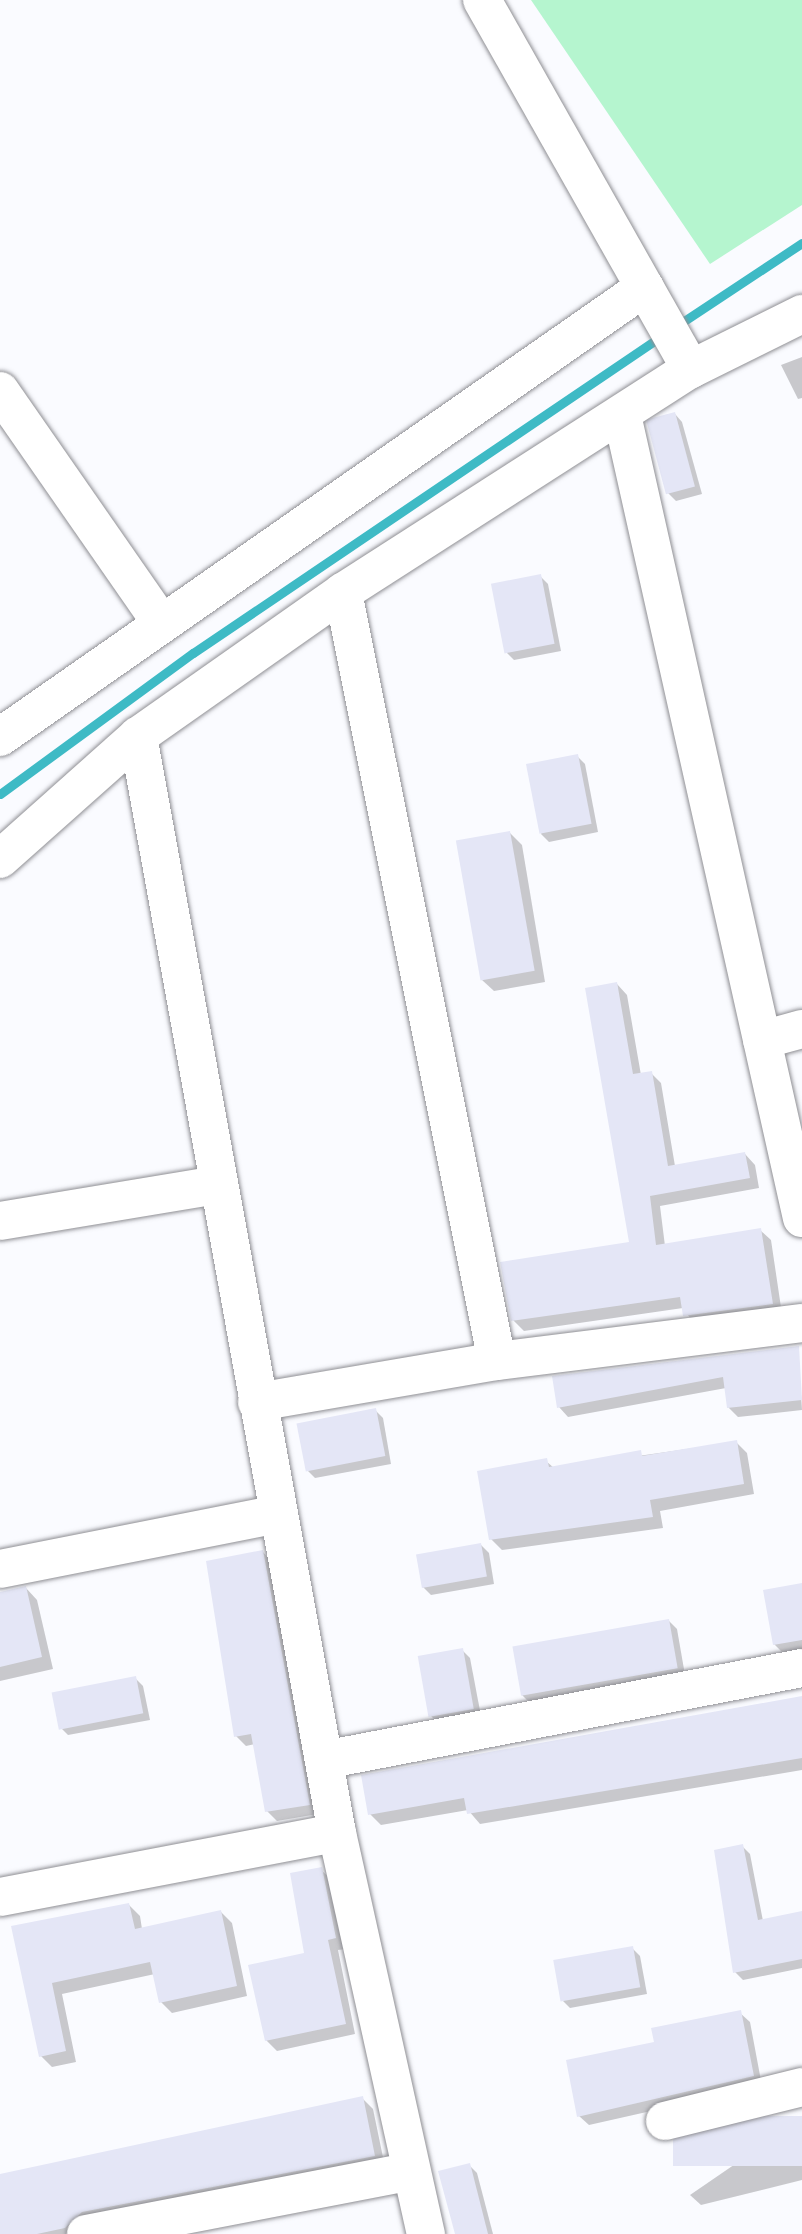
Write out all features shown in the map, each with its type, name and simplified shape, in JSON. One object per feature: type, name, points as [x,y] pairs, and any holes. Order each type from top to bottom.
[{"type":"street","points":[[482,0],[669,329]]},
{"type":"street","points":[[0,737],[160,621],[669,329],[802,314]]},
{"type":"street","points":[[0,859],[138,736],[343,592],[622,415],[669,329]]},
{"type":"street","points":[[0,391],[160,621]]},
{"type":"street","points":[[622,415],[802,1218]]},
{"type":"street","points":[[343,592],[497,1361]]},
{"type":"street","points":[[138,736],[337,1833],[409,2172],[426,2234]]},
{"type":"street","points":[[762,1040],[802,1029]]},
{"type":"street","points":[[0,1221],[218,1185]]},
{"type":"street","points":[[257,1402],[497,1361],[802,1323]]},
{"type":"street","points":[[0,1569],[277,1514]]},
{"type":"street","points":[[324,1760],[802,1668]]},
{"type":"street","points":[[0,1897],[337,1833]]},
{"type":"street","points":[[665,2121],[802,2087]]},
{"type":"street","points":[[86,2234],[409,2172]]},
{"type":"green space","points":[[531,0],[802,0],[802,205],[710,264]]},
{"type":"building","points":[[675,412],[695,486],[666,494],[646,420]]},
{"type":"building","points":[[541,574],[555,644],[504,653],[491,584]]},
{"type":"building","points":[[578,754],[592,824],[540,834],[526,764]]},
{"type":"building","points":[[510,831],[535,971],[480,980],[456,841]]},
{"type":"building","points":[[617,982],[633,1074],[652,1071],[668,1166],[745,1152],[750,1178],[650,1196],[656,1245],[761,1228],[773,1304],[683,1316],[680,1297],[511,1321],[500,1262],[629,1242],[585,988]]},
{"type":"building","points":[[799,1346],[802,1400],[727,1408],[723,1377],[557,1408],[552,1376]]},
{"type":"building","points":[[376,1408],[385,1456],[306,1472],[296,1423]]},
{"type":"building","points":[[737,1440],[744,1484],[650,1500],[653,1517],[489,1540],[477,1471],[547,1458],[549,1467],[641,1450],[642,1456]]},
{"type":"building","points":[[481,1543],[487,1576],[422,1588],[416,1554]]},
{"type":"building","points":[[263,1550],[310,1805],[265,1812],[251,1734],[234,1737],[206,1561]]},
{"type":"building","points":[[802,1583],[802,1640],[773,1645],[763,1590]]},
{"type":"building","points":[[26,1586],[42,1657],[0,1667],[0,1592]]},
{"type":"building","points":[[669,1619],[678,1668],[521,1696],[512,1647]]},
{"type":"building","points":[[463,1648],[474,1709],[428,1717],[418,1656]]},
{"type":"building","points":[[136,1676],[143,1713],[59,1730],[52,1692]]},
{"type":"building","points":[[802,1696],[802,1758],[467,1814],[464,1798],[368,1815],[361,1775]]},
{"type":"building","points":[[743,1844],[758,1920],[802,1911],[802,1959],[733,1973],[714,1850]]},
{"type":"building","points":[[322,1867],[336,1938],[328,1940],[346,2024],[265,2041],[248,1965],[304,1953],[290,1873]]},
{"type":"building","points":[[129,1903],[135,1929],[221,1910],[237,1986],[159,2003],[150,1962],[52,1983],[66,2051],[39,2057],[11,1926]]},
{"type":"building","points":[[633,1946],[640,1987],[561,2001],[553,1960]]},
{"type":"building","points":[[741,2010],[754,2076],[577,2117],[566,2060],[654,2042],[651,2028]]},
{"type":"building","points":[[363,2096],[375,2156],[82,2212],[65,2228],[37,2234],[0,2234],[0,2174]]},
{"type":"building","points":[[673,2116],[802,2116],[802,2166],[673,2166]]},
{"type":"building","points":[[470,2163],[488,2234],[455,2234],[438,2171]]},
{"type":"waterway","points":[[675,327],[802,243]]},
{"type":"waterway","points":[[0,794],[193,653],[663,335]]}]
